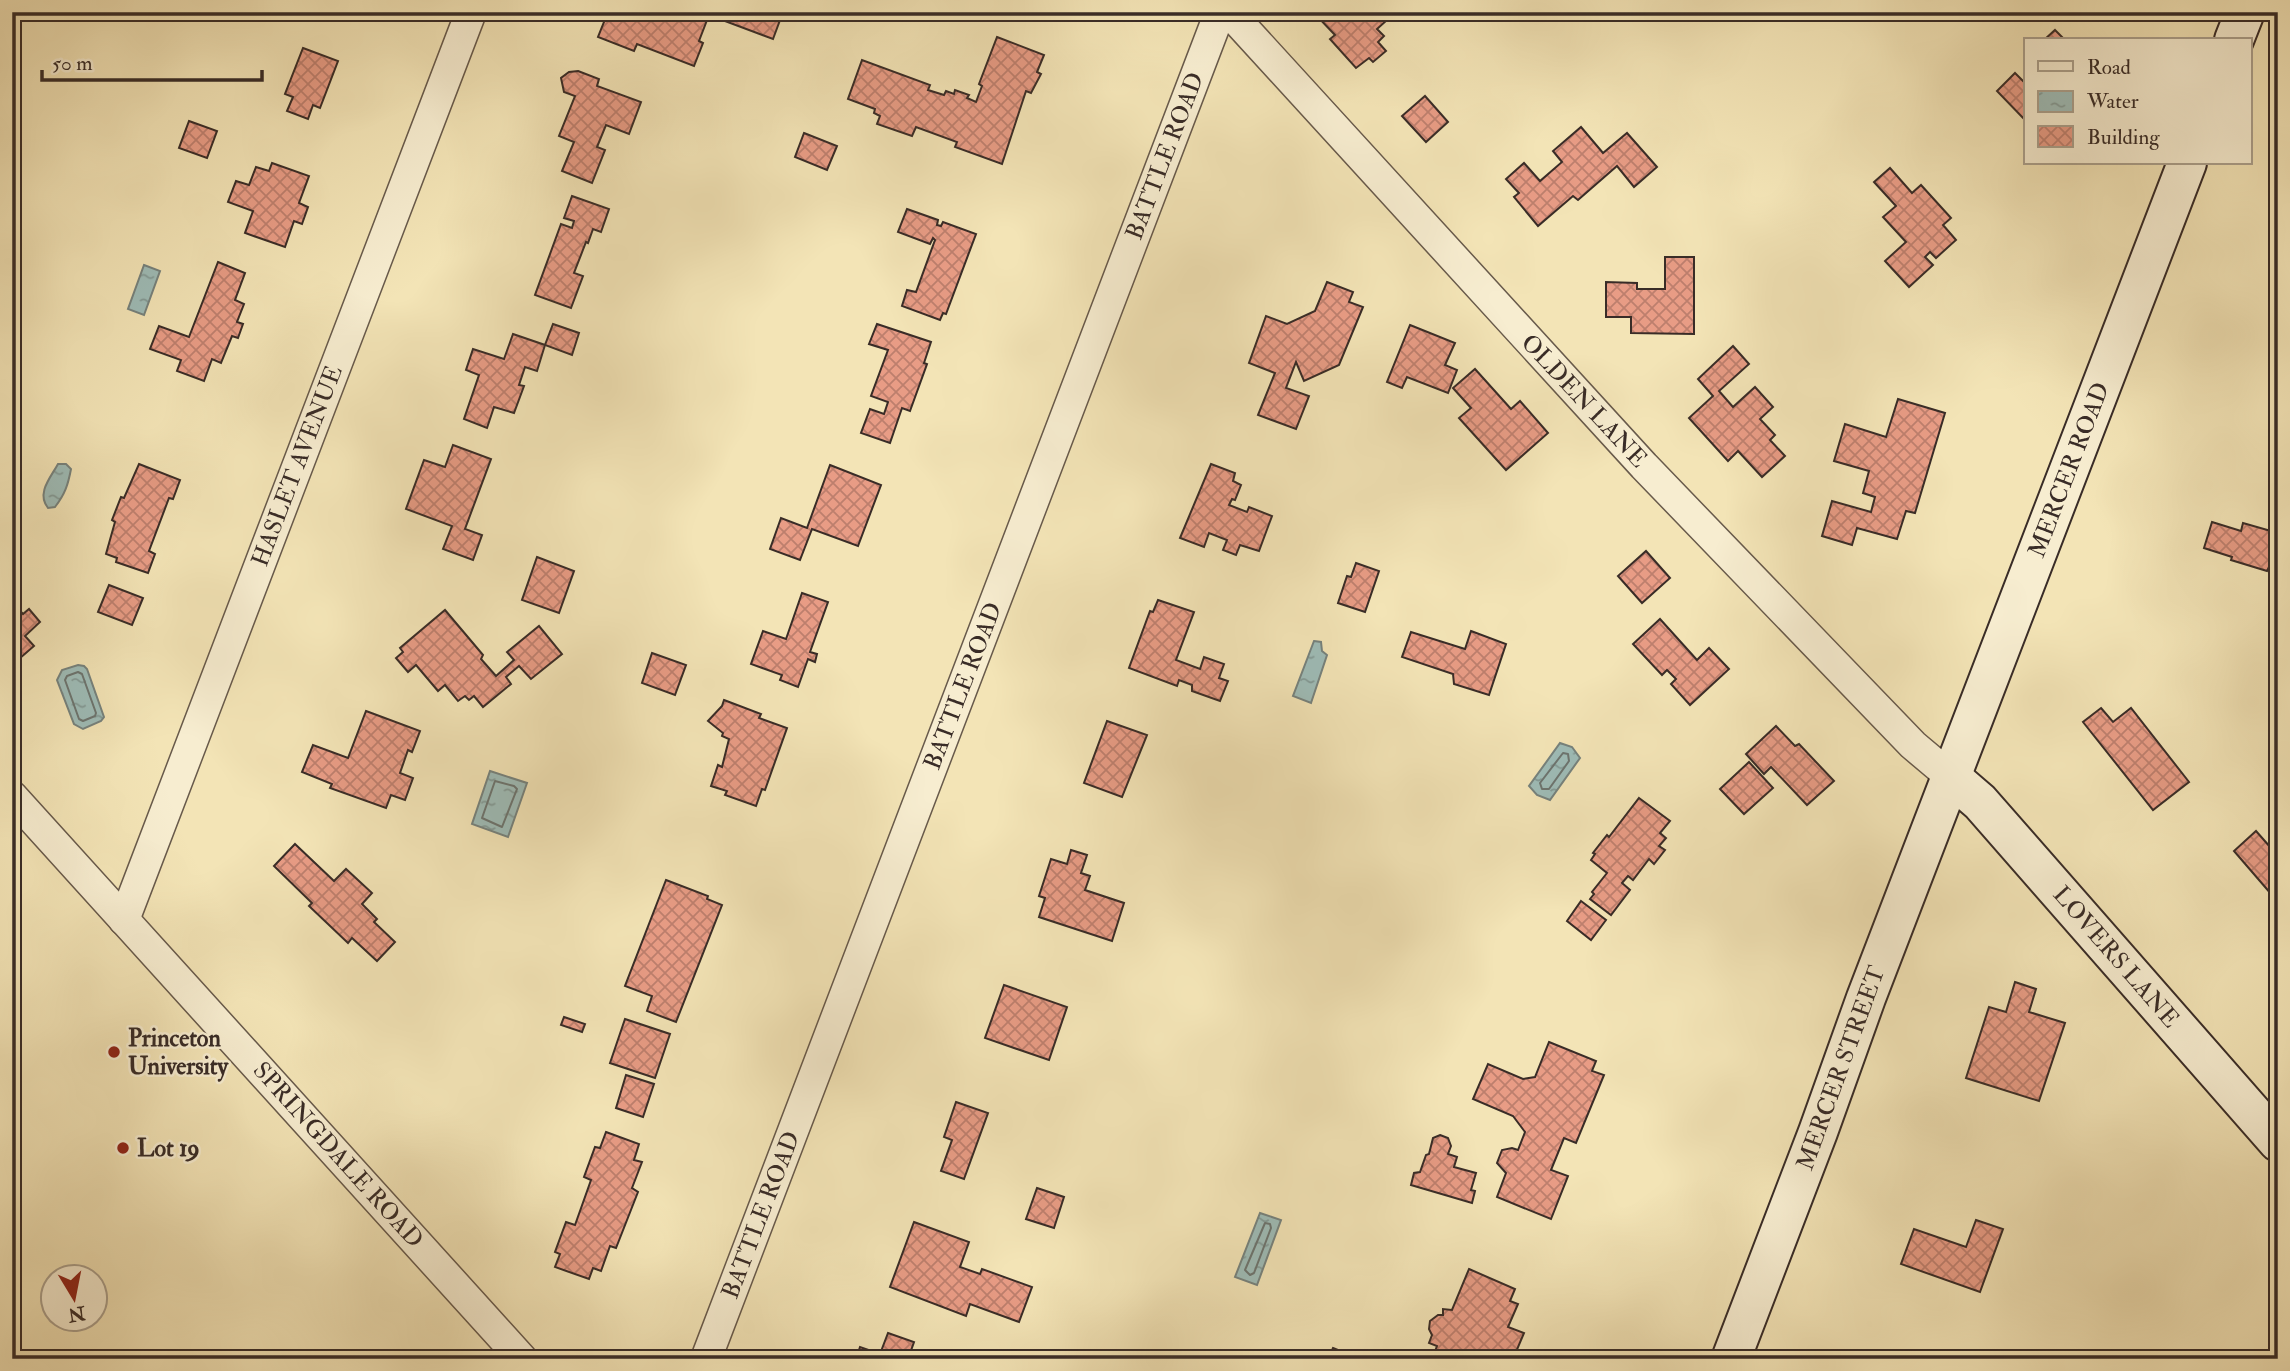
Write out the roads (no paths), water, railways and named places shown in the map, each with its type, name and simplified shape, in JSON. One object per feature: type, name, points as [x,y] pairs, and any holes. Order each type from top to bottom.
[{"type":"main road","points":[[2235,38],[2245,12]]},
{"type":"main road","name":"MERCER ROAD","points":[[1951,777],[2187,164]]},
{"type":"main road","name":"LOVERS LANE","points":[[1951,777],[1980,802],[2278,1142]]},
{"type":"main road","name":"MERCER STREET","points":[[1731,1359],[1951,777]]},
{"type":"street","name":"HASLET AVENUE","points":[[124,920],[471,12]]},
{"type":"street","name":"BATTLE ROAD","points":[[706,1359],[1220,12]]},
{"type":"street","name":"OLDEN LANE","points":[[1229,12],[1644,466],[1913,745],[1951,777]]},
{"type":"street","name":"SPRINGDALE ROAD","points":[[12,796],[523,1359]]},
{"type":"water","points":[[144,265],[160,271],[144,315],[128,309]]},
{"type":"water","points":[[58,464],[66,464],[71,469],[70,475],[66,489],[55,507],[48,508],[44,491]]},
{"type":"water","points":[[1314,641],[1321,642],[1322,651],[1327,655],[1311,703],[1293,696]]},
{"type":"water","points":[[78,665],[87,669],[104,717],[83,729],[74,724],[57,680],[62,670]]},
{"type":"water","points":[[1560,743],[1572,747],[1580,758],[1550,800],[1537,795],[1529,786]]},
{"type":"water","points":[[490,771],[527,783],[508,837],[472,824]]},
{"type":"water","points":[[1260,1213],[1281,1220],[1257,1285],[1235,1277]]},
{"type":"place","name":"Princeton University","points":[[114,1052]]},
{"type":"place","name":"Lot 19","points":[[123,1148]]}]
